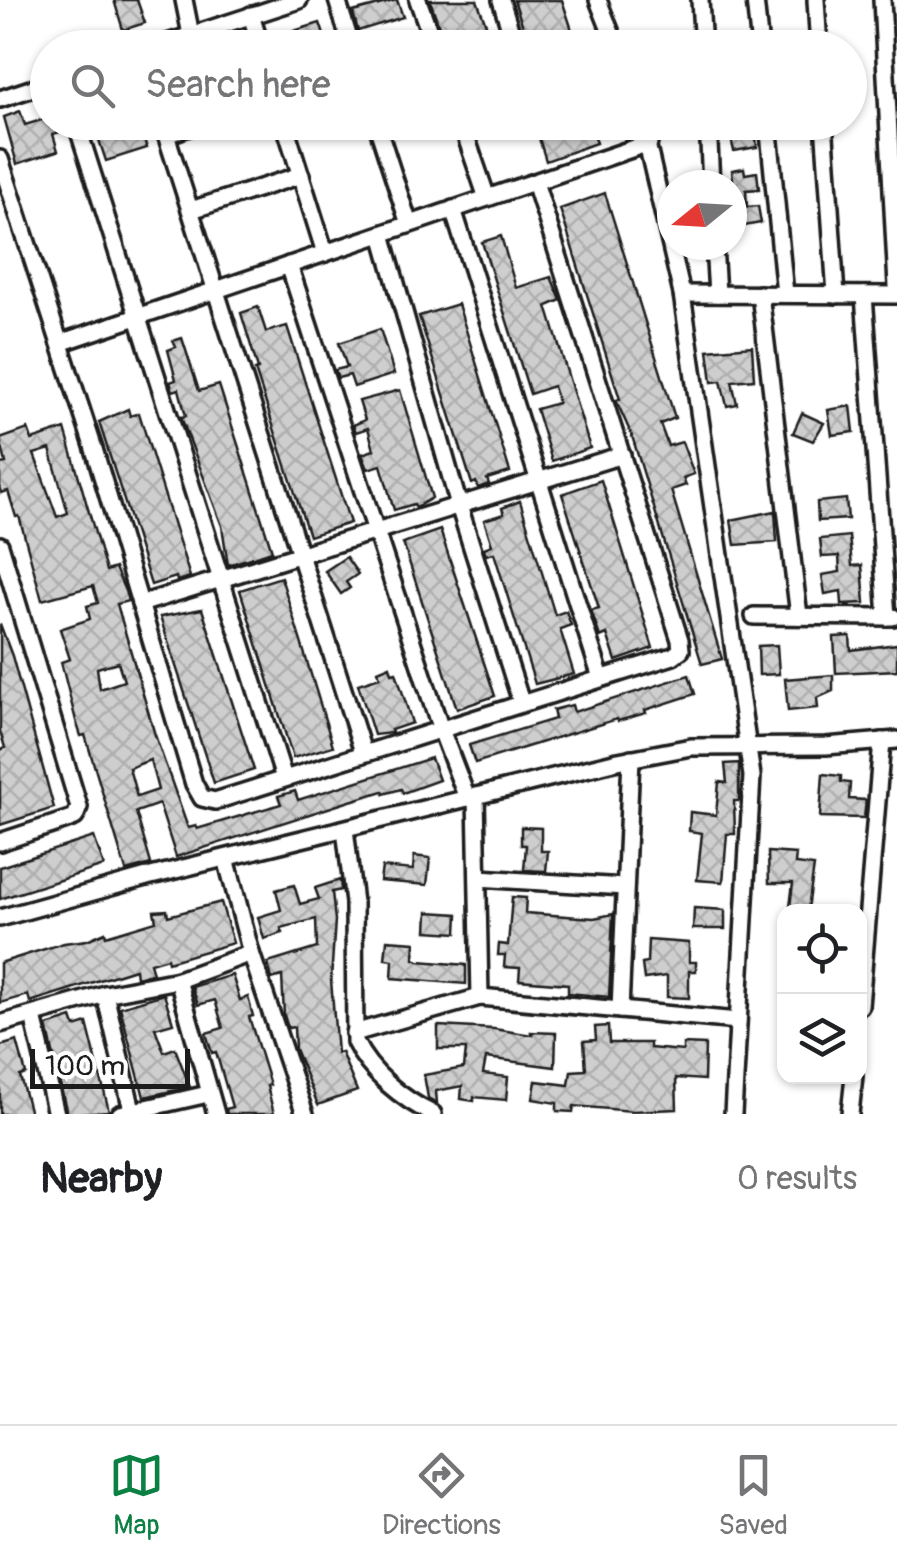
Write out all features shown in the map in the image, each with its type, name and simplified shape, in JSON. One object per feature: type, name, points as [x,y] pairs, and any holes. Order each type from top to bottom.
[{"type":"street","points":[[184,0],[190,30]]},
{"type":"street","points":[[207,30],[300,0]]},
{"type":"street","points":[[337,0],[346,30]]},
{"type":"street","points":[[418,0],[429,30]]},
{"type":"street","points":[[501,0],[510,30]]},
{"type":"street","points":[[598,0],[610,30]]},
{"type":"street","points":[[700,0],[702,30]]},
{"type":"street","points":[[755,0],[758,30]]},
{"type":"street","points":[[816,0],[818,30]]},
{"type":"street","points":[[882,0],[897,286]]},
{"type":"street","points":[[251,16],[255,30]]},
{"type":"street","points":[[0,99],[30,88]]},
{"type":"street","points":[[82,140],[284,778]]},
{"type":"street","points":[[168,140],[363,752]]},
{"type":"street","points":[[290,140],[325,253]]},
{"type":"street","points":[[382,140],[408,224]]},
{"type":"street","points":[[467,140],[487,198]]},
{"type":"street","points":[[648,140],[682,294],[752,776],[733,1114]]},
{"type":"street","points":[[709,140],[710,170]]},
{"type":"street","points":[[770,140],[785,294]]},
{"type":"street","points":[[825,140],[836,295]]},
{"type":"street","points":[[60,343],[649,143]]},
{"type":"street","points":[[0,159],[194,784],[202,798],[214,800],[673,656],[681,650],[534,182]]},
{"type":"street","points":[[190,210],[301,175]]},
{"type":"street","points":[[453,209],[601,678]]},
{"type":"street","points":[[382,234],[459,506],[521,702]]},
{"type":"street","points":[[715,260],[717,294]]},
{"type":"street","points":[[289,265],[440,727],[472,797],[480,996]]},
{"type":"street","points":[[682,294],[897,296]]},
{"type":"street","points":[[760,294],[799,616]]},
{"type":"street","points":[[754,616],[892,617],[864,295]]},
{"type":"street","points":[[140,604],[622,456]]},
{"type":"street","points":[[0,545],[3,568],[79,807],[75,817],[0,842]]},
{"type":"street","points":[[0,918],[226,858],[691,746],[826,746],[889,741],[861,994]]},
{"type":"street","points":[[620,1010],[631,758]]},
{"type":"street","points":[[344,829],[354,902],[354,1034],[360,1053],[402,1097],[432,1114]]},
{"type":"street","points":[[226,858],[251,952],[304,1114]]},
{"type":"street","points":[[478,878],[625,888]]},
{"type":"street","points":[[0,1024],[104,994],[178,980],[251,952]]},
{"type":"street","points":[[178,980],[216,1114]]},
{"type":"street","points":[[104,994],[126,1112],[208,1094]]},
{"type":"street","points":[[354,1034],[480,996],[738,1020]]},
{"type":"street","points":[[33,1016],[56,1114]]},
{"type":"street","points":[[850,1114],[853,1084]]},
{"type":"building","points":[[114,0],[137,0],[145,23],[123,30]]},
{"type":"building","points":[[397,0],[403,17],[358,30],[353,12]]},
{"type":"building","points":[[430,0],[477,0],[487,27],[440,30]]},
{"type":"building","points":[[514,0],[562,0],[572,30],[524,30]]},
{"type":"building","points":[[320,23],[322,30],[297,30]]},
{"type":"building","points":[[20,111],[25,125],[30,123],[30,140],[55,140],[58,151],[17,164],[4,117]]},
{"type":"building","points":[[99,140],[144,140],[147,148],[106,161]]},
{"type":"building","points":[[540,140],[595,140],[596,143],[546,161]]},
{"type":"building","points":[[731,140],[756,140],[757,147],[734,151]]},
{"type":"building","points":[[757,172],[759,189],[747,190],[747,174]]},
{"type":"building","points":[[605,193],[675,418],[660,424],[668,446],[682,442],[694,474],[683,478],[686,485],[671,490],[722,659],[702,664],[632,436],[616,400],[620,399],[560,209]]},
{"type":"building","points":[[758,206],[761,223],[747,225],[747,207]]},
{"type":"building","points":[[501,236],[516,288],[551,277],[561,300],[547,306],[590,448],[552,461],[536,409],[558,403],[553,386],[530,394],[482,242]]},
{"type":"building","points":[[458,304],[510,472],[487,479],[489,484],[478,488],[476,482],[472,484],[419,316]]},
{"type":"building","points":[[258,307],[266,332],[287,326],[350,523],[309,536],[255,370],[258,369],[241,313]]},
{"type":"building","points":[[380,329],[394,374],[354,387],[350,375],[338,378],[335,370],[347,367],[339,343]]},
{"type":"building","points":[[182,338],[199,391],[219,385],[272,551],[228,565],[222,526],[181,417],[186,416],[179,389],[173,391],[170,382],[176,380],[168,350],[176,347],[173,341]]},
{"type":"building","points":[[752,346],[754,379],[732,381],[737,404],[727,406],[721,381],[712,382],[708,350]]},
{"type":"building","points":[[400,390],[432,498],[416,507],[414,504],[394,510],[381,465],[368,469],[362,454],[374,450],[368,428],[356,432],[353,425],[365,420],[359,401]]},
{"type":"building","points":[[851,406],[854,432],[832,435],[828,410]]},
{"type":"building","points":[[128,409],[130,416],[139,413],[190,577],[151,585],[99,422]]},
{"type":"building","points":[[802,413],[824,423],[813,441],[793,433]]},
{"type":"building","points":[[28,429],[32,440],[65,429],[106,571],[115,568],[125,591],[128,601],[117,604],[155,735],[188,828],[197,829],[281,804],[278,796],[295,791],[298,800],[431,758],[439,780],[403,793],[401,789],[384,794],[383,791],[176,857],[159,804],[136,812],[151,864],[126,871],[85,735],[81,736],[76,721],[61,662],[70,659],[60,629],[90,619],[87,606],[98,603],[93,586],[42,600],[19,516],[16,517],[8,491],[1,493],[0,464],[6,463],[0,439]],"holes":[[[50,449],[68,513],[57,517],[34,454]],[[118,662],[124,681],[100,689],[97,668]],[[150,760],[158,790],[137,797],[129,768]]]},
{"type":"building","points":[[601,480],[653,648],[616,661],[607,634],[600,637],[591,610],[599,608],[562,494]]},
{"type":"building","points":[[846,499],[848,519],[818,521],[817,502]]},
{"type":"building","points":[[520,501],[555,615],[566,611],[571,625],[560,629],[574,674],[535,684],[494,553],[486,555],[484,548],[492,545],[484,520],[504,514],[502,508]]},
{"type":"building","points":[[775,511],[777,542],[735,545],[731,520]]},
{"type":"building","points":[[440,530],[495,696],[457,709],[403,543]]},
{"type":"building","points":[[849,536],[852,566],[862,565],[865,603],[842,604],[841,591],[825,594],[822,575],[840,572],[839,556],[822,557],[820,539]]},
{"type":"building","points":[[346,557],[358,574],[346,582],[350,588],[341,594],[325,571]]},
{"type":"building","points":[[281,577],[333,746],[293,758],[240,590]]},
{"type":"building","points":[[202,609],[254,770],[214,783],[160,617]]},
{"type":"building","points":[[0,624],[54,808],[0,825],[0,750],[5,748],[0,731]]},
{"type":"building","points":[[850,636],[851,650],[897,644],[897,670],[836,673],[834,637]]},
{"type":"building","points":[[777,645],[779,674],[759,675],[758,646]]},
{"type":"building","points":[[390,666],[392,673],[396,672],[412,723],[391,730],[392,733],[374,735],[358,684],[380,677],[378,671]]},
{"type":"building","points":[[689,675],[695,694],[645,710],[646,713],[475,763],[469,745],[555,719],[553,710],[572,705],[574,712]]},
{"type":"building","points":[[833,675],[833,691],[817,698],[818,708],[788,711],[785,679]]},
{"type":"building","points":[[739,763],[735,834],[727,834],[723,882],[697,880],[702,833],[689,831],[690,812],[716,815],[719,782],[727,783],[725,764]]},
{"type":"building","points":[[823,774],[841,776],[841,782],[850,783],[849,799],[866,800],[864,818],[820,817]]},
{"type":"building","points":[[521,827],[541,828],[541,851],[548,851],[546,871],[524,870],[526,845],[521,845]]},
{"type":"building","points":[[94,837],[104,866],[0,899],[0,867]]},
{"type":"building","points":[[768,852],[796,854],[795,864],[814,866],[809,904],[790,904],[793,883],[769,883]]},
{"type":"building","points":[[414,856],[430,858],[427,885],[380,881],[382,867],[413,870]]},
{"type":"building","points":[[340,880],[341,890],[332,892],[335,920],[331,980],[337,1053],[341,1052],[357,1091],[318,1105],[295,1049],[294,1027],[288,1028],[284,1015],[282,976],[272,979],[268,963],[317,948],[316,919],[281,928],[283,933],[264,939],[258,917],[281,910],[276,890],[294,885],[300,904],[319,899],[315,888]]},
{"type":"building","points":[[512,897],[526,898],[525,913],[594,918],[613,914],[609,997],[568,993],[568,984],[519,980],[520,968],[504,967],[505,955],[498,955],[499,944],[508,945]]},
{"type":"building","points":[[221,902],[233,943],[168,962],[167,958],[150,963],[153,973],[136,977],[135,969],[30,1002],[28,995],[0,1003],[0,963],[156,921],[154,911],[167,910],[168,916]]},
{"type":"building","points":[[694,908],[725,910],[725,929],[693,929]]},
{"type":"building","points":[[428,912],[458,914],[457,933],[427,931]]},
{"type":"building","points":[[387,940],[415,942],[414,959],[419,961],[466,965],[466,984],[392,978],[393,960],[385,959]]},
{"type":"building","points":[[648,940],[689,943],[689,962],[696,962],[696,971],[689,971],[689,998],[667,997],[667,976],[644,979],[642,964],[647,963]]},
{"type":"building","points":[[232,975],[240,1000],[248,997],[253,1016],[249,1017],[270,1085],[267,1086],[274,1114],[227,1114],[226,1109],[232,1107],[216,1052],[212,1053],[206,1033],[223,1028],[215,1000],[198,1005],[192,987]]},
{"type":"building","points":[[164,994],[173,1023],[155,1028],[164,1052],[175,1048],[190,1087],[144,1097],[120,1007]]},
{"type":"building","points":[[72,1018],[75,1027],[87,1023],[109,1111],[67,1114],[47,1026]]},
{"type":"building","points":[[438,1026],[532,1035],[531,1032],[556,1033],[555,1067],[486,1058],[483,1074],[508,1077],[506,1100],[461,1099],[462,1086],[436,1091],[437,1103],[428,1098],[424,1075],[464,1068],[466,1049],[438,1049]]},
{"type":"building","points":[[608,1026],[609,1043],[650,1043],[650,1048],[683,1051],[683,1044],[705,1045],[704,1080],[676,1078],[677,1109],[633,1111],[574,1106],[573,1112],[557,1111],[557,1103],[533,1099],[536,1081],[569,1085],[571,1071],[586,1070],[584,1041],[596,1040],[595,1027]]},
{"type":"building","points":[[17,1041],[26,1074],[20,1076],[30,1114],[0,1114],[0,1046]]}]
